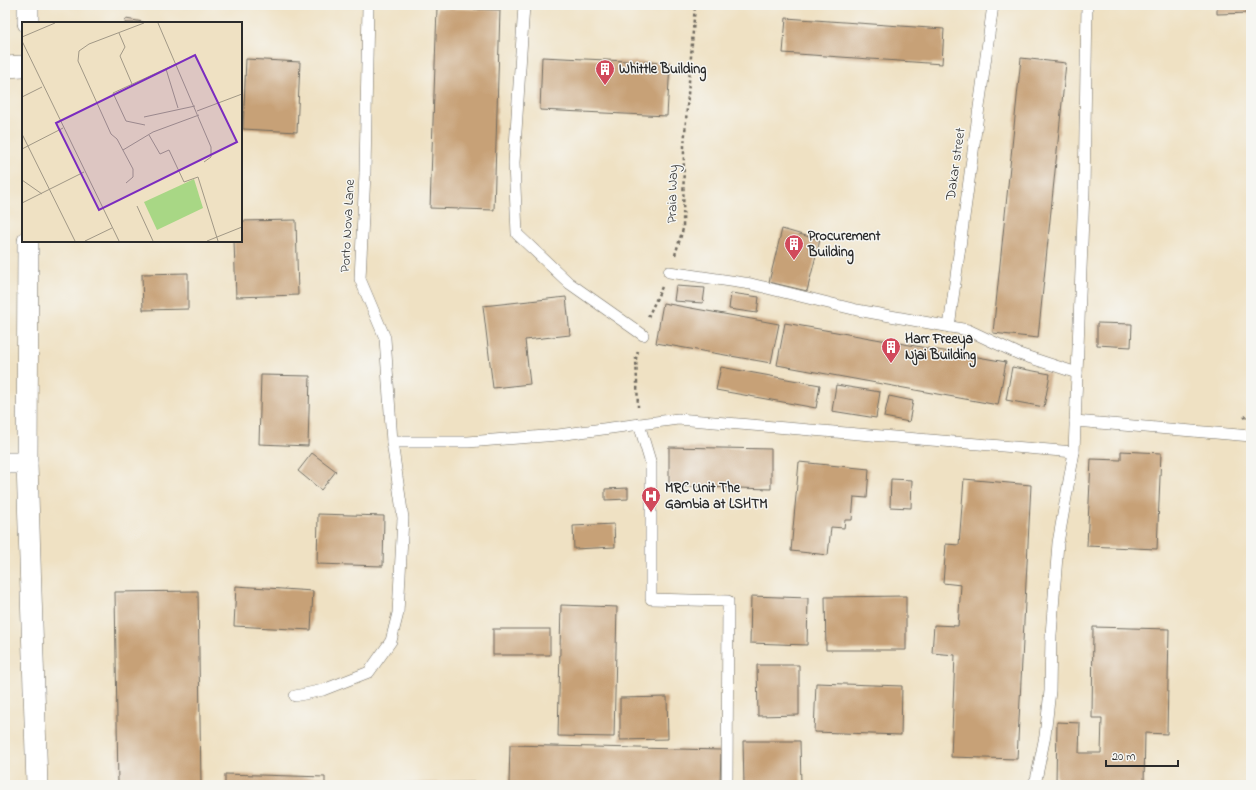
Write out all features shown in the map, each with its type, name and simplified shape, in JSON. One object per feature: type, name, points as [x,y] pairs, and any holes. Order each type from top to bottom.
[{"type":"street","points":[[28,5],[28,22]]},
{"type":"street","points":[[5,67],[22,66]]},
{"type":"street","points":[[28,242],[27,463],[37,785]]},
{"type":"street","points":[[5,463],[27,463]]},
{"type":"lane","name":"Porto Nova Lane","points":[[295,696],[323,690],[369,672],[391,641],[398,613],[402,518],[392,442],[384,338],[360,279],[366,174],[368,5]]},
{"type":"lane","points":[[524,5],[514,163],[517,234],[569,284],[643,335]]},
{"type":"lane","name":"Dakar street","points":[[949,327],[993,5]]},
{"type":"lane","points":[[1032,785],[1036,780],[1045,736],[1050,699],[1051,635],[1058,543],[1074,452],[1084,191],[1087,5]]},
{"type":"lane","points":[[669,272],[751,284],[857,310],[968,330],[1019,354],[1077,373]]},
{"type":"lane","points":[[392,442],[476,441],[558,435],[678,419],[1074,452]]},
{"type":"lane","points":[[1075,421],[1251,436]]},
{"type":"lane","points":[[639,424],[651,464],[651,599],[728,601],[727,785]]},
{"type":"path","name":"Praia Way","points":[[639,424],[636,358],[647,320],[669,272],[683,229],[684,146],[695,5]]},
{"type":"building","points":[[1217,5],[1251,5],[1251,13],[1217,14]]},
{"type":"building","points":[[437,8],[500,10],[494,210],[430,208]]},
{"type":"building","points":[[786,18],[944,29],[942,64],[783,53]]},
{"type":"building","points":[[126,19],[143,22],[125,22]]},
{"type":"building","name":"Whittle Building","points":[[542,57],[670,63],[667,116],[540,110]]},
{"type":"building","points":[[1021,58],[1066,63],[1038,338],[993,333]]},
{"type":"building","points":[[246,59],[300,62],[297,132],[243,129]]},
{"type":"building","points":[[296,220],[298,295],[236,297],[234,242],[242,242],[242,221]]},
{"type":"building","name":"Procurement Building","points":[[782,229],[820,240],[807,291],[769,282]]},
{"type":"building","points":[[188,273],[188,309],[143,310],[142,274]]},
{"type":"building","points":[[676,286],[705,288],[703,303],[674,301]]},
{"type":"building","points":[[731,293],[759,297],[757,313],[729,309]]},
{"type":"building","points":[[566,297],[570,335],[525,340],[530,384],[493,388],[483,306]]},
{"type":"building","points":[[663,303],[779,324],[771,363],[656,343]]},
{"type":"building","name":"Harr Freeya Njai Building","points":[[785,323],[1006,362],[998,405],[777,365]]},
{"type":"building","points":[[1097,323],[1132,324],[1131,347],[1097,345]]},
{"type":"building","points":[[721,367],[820,385],[816,408],[716,390]]},
{"type":"building","points":[[1012,367],[1050,374],[1044,407],[1006,400]]},
{"type":"building","points":[[261,375],[310,376],[308,446],[259,444]]},
{"type":"building","points":[[836,385],[880,392],[876,418],[832,411]]},
{"type":"building","points":[[889,396],[913,401],[909,422],[884,417]]},
{"type":"building","points":[[669,447],[771,449],[771,489],[669,486]]},
{"type":"building","points":[[1121,451],[1161,453],[1157,549],[1087,546],[1091,459],[1121,460]]},
{"type":"building","points":[[312,453],[336,471],[321,490],[298,471]]},
{"type":"building","points":[[799,462],[869,469],[867,498],[854,497],[852,520],[845,520],[844,528],[831,527],[828,555],[791,551]]},
{"type":"building","points":[[891,479],[912,480],[911,508],[890,507]]},
{"type":"building","points":[[964,479],[1031,485],[1017,759],[951,757],[955,655],[932,653],[934,625],[958,626],[961,585],[943,583],[946,544],[959,545]]},
{"type":"building","points":[[628,488],[628,499],[605,500],[605,489]]},
{"type":"building","points":[[318,514],[384,516],[383,566],[317,564]]},
{"type":"building","points":[[614,524],[615,547],[574,549],[573,526]]},
{"type":"building","points":[[236,586],[313,591],[311,630],[234,626]]},
{"type":"building","points":[[198,591],[201,785],[118,785],[115,592]]},
{"type":"building","points":[[751,596],[808,598],[807,645],[750,643]]},
{"type":"building","points":[[906,596],[906,650],[826,650],[825,597]]},
{"type":"building","points":[[561,605],[617,607],[614,737],[558,736]]},
{"type":"building","points":[[1093,627],[1169,629],[1167,734],[1145,733],[1144,785],[1056,783],[1057,722],[1080,723],[1079,753],[1101,753],[1102,718],[1092,718]]},
{"type":"building","points":[[493,629],[550,629],[550,655],[493,655]]},
{"type":"building","points":[[757,665],[799,665],[799,715],[758,716]]},
{"type":"building","points":[[816,683],[902,686],[901,735],[814,732]]},
{"type":"building","points":[[667,697],[668,739],[620,740],[620,698]]},
{"type":"building","points":[[743,741],[800,741],[801,785],[744,785]]},
{"type":"building","points":[[510,745],[721,750],[720,785],[509,784]]},
{"type":"building","points":[[225,774],[325,777],[325,785],[225,785]]},
{"type":"building","points":[[479,782],[479,785],[402,785],[402,783]]},
{"type":"place","name":"Whittle Building","points":[[605,86]]},
{"type":"place","name":"Procurement Building","points":[[794,261]]},
{"type":"place","name":"Harr Freeya Njai Building","points":[[891,364]]},
{"type":"place","name":"MRC Unit The Gambia at LSHTM","points":[[651,513]]}]
